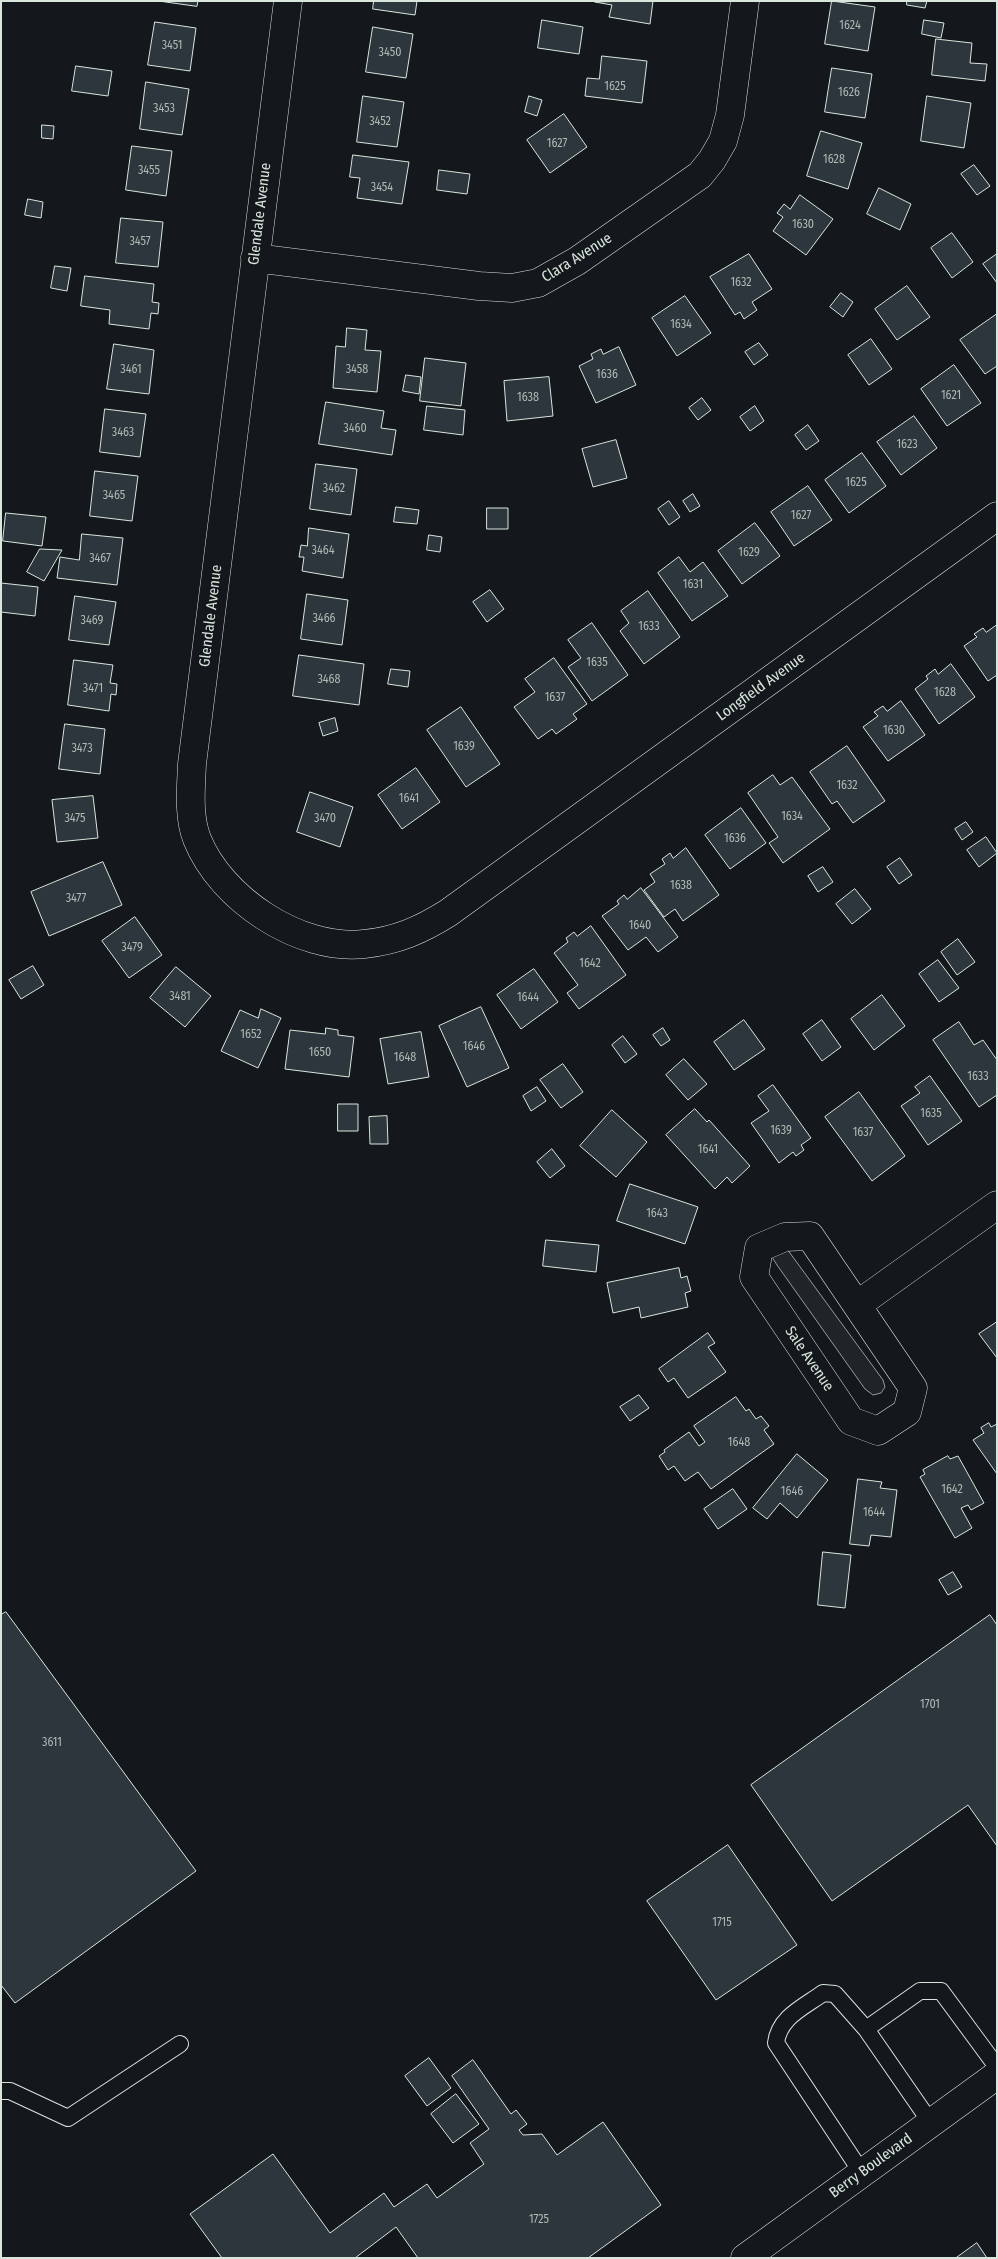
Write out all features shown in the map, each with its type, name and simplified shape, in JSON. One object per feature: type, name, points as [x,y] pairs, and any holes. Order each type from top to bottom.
[{"type":"street","name":"Glendale Avenue","points":[[288,1],[192,764],[190,799],[196,838],[211,866],[228,888],[249,906],[301,935],[324,942],[346,945],[389,941],[420,930],[448,913],[525,858]]},
{"type":"street","name":"Clara Avenue","points":[[255,258],[479,286],[512,288],[538,283],[577,261],[700,175],[712,160],[723,141],[730,115],[745,1]]},
{"type":"street","name":"Longfield Avenue","points":[[525,858],[997,516]]},
{"type":"street","points":[[857,1305],[997,1205]]},
{"type":"street","name":"Sale Avenue","points":[[810,1236],[857,1305],[913,1388],[907,1412],[878,1431],[851,1421],[754,1277],[759,1248],[785,1237],[810,1236]]},
{"type":"street","name":"Berry Boulevard","points":[[745,2258],[997,2075]]},
{"type":"lane","points":[[866,2029],[920,1991],[941,1992],[997,2067]]},
{"type":"lane","points":[[862,2173],[776,2042],[777,2032],[784,2021],[823,1993],[835,1994],[866,2029],[931,2122]]},
{"type":"lane","points":[[1,2091],[10,2091],[68,2118],[180,2044]]},
{"type":"shaded area","points":[[787,1249],[883,1380],[885,1387],[881,1393],[873,1395],[865,1389],[777,1265],[772,1257]]},
{"type":"building","points":[[159,1],[198,1],[197,6]]},
{"type":"building","points":[[374,1],[417,1],[415,15],[373,9]]},
{"type":"building","points":[[653,1],[650,24],[609,17],[612,5],[595,2]]},
{"type":"building","points":[[832,1],[875,7],[868,51],[825,44]]},
{"type":"building","points":[[907,1],[927,1],[925,8],[907,5]]},
{"type":"building","points":[[542,20],[583,27],[579,54],[538,48]]},
{"type":"building","points":[[924,20],[944,23],[941,38],[922,34]]},
{"type":"building","points":[[155,22],[196,28],[190,71],[148,65]]},
{"type":"building","points":[[373,27],[413,34],[406,78],[366,72]]},
{"type":"building","points":[[936,39],[972,43],[970,63],[987,64],[985,81],[932,75]]},
{"type":"building","points":[[602,56],[647,61],[642,103],[585,96],[587,78],[599,79]]},
{"type":"building","points":[[76,66],[112,71],[108,96],[72,91]]},
{"type":"building","points":[[832,68],[872,74],[865,118],[825,112]]},
{"type":"building","points":[[146,82],[189,89],[182,135],[140,129]]},
{"type":"building","points":[[363,96],[404,102],[397,147],[357,142]]},
{"type":"building","points":[[529,96],[542,100],[537,116],[525,112]]},
{"type":"building","points":[[927,96],[971,103],[964,148],[921,141]]},
{"type":"building","points":[[564,114],[587,147],[550,173],[527,140]]},
{"type":"building","points":[[42,125],[54,126],[53,139],[42,138]]},
{"type":"building","points":[[821,131],[862,143],[848,189],[807,176]]},
{"type":"building","points":[[132,146],[172,151],[166,196],[126,190]]},
{"type":"building","points":[[353,155],[409,162],[402,204],[357,198],[360,178],[350,177]]},
{"type":"building","points":[[974,165],[990,186],[977,195],[961,174]]},
{"type":"building","points":[[439,170],[470,174],[467,194],[437,190]]},
{"type":"building","points":[[879,188],[911,204],[900,230],[867,214]]},
{"type":"building","points":[[800,195],[833,219],[806,255],[773,231],[783,217],[777,213],[784,204],[790,209]]},
{"type":"building","points":[[28,199],[43,202],[41,218],[25,215]]},
{"type":"building","points":[[121,218],[163,222],[158,267],[116,263]]},
{"type":"building","points":[[952,233],[973,262],[952,278],[931,248]]},
{"type":"building","points":[[749,254],[772,289],[752,302],[757,310],[744,319],[740,312],[735,315],[710,277]]},
{"type":"building","points":[[997,254],[997,283],[983,264]]},
{"type":"building","points":[[55,266],[71,268],[67,291],[51,288]]},
{"type":"building","points":[[85,276],[154,284],[152,302],[159,303],[158,314],[151,313],[149,329],[109,324],[110,310],[81,306]]},
{"type":"building","points":[[907,286],[930,317],[897,340],[875,309]]},
{"type":"building","points":[[841,293],[853,302],[843,317],[830,307]]},
{"type":"building","points":[[685,296],[711,333],[677,356],[652,318]]},
{"type":"building","points":[[997,314],[997,366],[985,374],[960,340]]},
{"type":"building","points":[[347,328],[367,330],[365,350],[381,351],[377,392],[333,388],[336,346],[345,347]]},
{"type":"building","points":[[871,339],[892,369],[869,385],[848,355]]},
{"type":"building","points":[[759,343],[768,355],[754,365],[745,352]]},
{"type":"building","points":[[114,344],[154,350],[149,394],[107,389]]},
{"type":"building","points":[[619,347],[636,385],[596,403],[579,366],[593,359],[591,354],[601,349],[603,354]]},
{"type":"building","points":[[425,358],[466,363],[461,406],[420,401]]},
{"type":"building","points":[[954,365],[981,403],[947,426],[921,389]]},
{"type":"building","points":[[406,375],[421,377],[419,394],[403,391]]},
{"type":"building","points":[[549,377],[553,416],[507,421],[504,381]]},
{"type":"building","points":[[702,398],[711,410],[698,420],[689,408]]},
{"type":"building","points":[[326,402],[384,411],[381,428],[396,430],[392,455],[319,444]]},
{"type":"building","points":[[427,406],[465,410],[463,435],[424,430]]},
{"type":"building","points":[[755,406],[764,421],[750,431],[740,417]]},
{"type":"building","points":[[105,409],[146,414],[140,457],[100,452]]},
{"type":"building","points":[[914,416],[937,448],[901,475],[877,442]]},
{"type":"building","points":[[808,425],[819,441],[806,450],[795,435]]},
{"type":"building","points":[[616,440],[627,478],[593,487],[582,449]]},
{"type":"building","points":[[862,453],[886,486],[849,513],[825,480]]},
{"type":"building","points":[[316,464],[357,469],[351,515],[310,509]]},
{"type":"building","points":[[95,471],[138,476],[132,521],[90,516]]},
{"type":"building","points":[[808,486],[832,520],[794,546],[771,512]]},
{"type":"building","points":[[693,494],[700,506],[690,512],[683,501]]},
{"type":"building","points":[[669,501],[680,517],[669,525],[658,509]]},
{"type":"building","points":[[396,507],[419,510],[417,524],[394,522]]},
{"type":"building","points":[[487,508],[508,508],[508,529],[487,529]]},
{"type":"building","points":[[6,513],[46,517],[42,546],[3,541]]},
{"type":"building","points":[[755,523],[780,556],[742,584],[718,551]]},
{"type":"building","points":[[309,528],[349,534],[343,578],[302,571],[304,557],[299,557],[301,545],[307,546]]},
{"type":"building","points":[[82,534],[123,538],[117,585],[57,578],[60,557],[79,560]]},
{"type":"building","points":[[429,535],[442,537],[440,552],[427,550]]},
{"type":"building","points":[[40,549],[62,550],[44,581],[27,572]]},
{"type":"building","points":[[679,557],[690,572],[703,562],[728,596],[692,621],[658,573]]},
{"type":"building","points":[[1,583],[38,587],[35,616],[1,612]]},
{"type":"building","points":[[490,590],[504,609],[487,622],[473,602]]},
{"type":"building","points":[[648,591],[680,637],[644,664],[620,631],[629,623],[621,611]]},
{"type":"building","points":[[307,594],[348,600],[342,645],[301,639]]},
{"type":"building","points":[[75,596],[116,602],[109,645],[69,640]]},
{"type":"building","points":[[592,623],[628,675],[592,701],[568,667],[581,658],[568,640]]},
{"type":"building","points":[[997,625],[997,675],[988,681],[964,646],[977,637],[974,634],[983,628],[986,632]]},
{"type":"building","points":[[299,655],[364,664],[359,705],[293,696]]},
{"type":"building","points":[[554,658],[587,704],[573,714],[577,719],[556,734],[552,729],[538,739],[514,707],[535,692],[525,679]]},
{"type":"building","points":[[74,660],[113,665],[110,683],[117,684],[116,695],[111,694],[109,711],[68,705]]},
{"type":"building","points":[[951,664],[975,697],[939,724],[915,689],[928,679],[926,676],[935,669],[938,674]]},
{"type":"building","points":[[391,669],[410,671],[408,687],[388,684]]},
{"type":"building","points":[[901,701],[925,735],[888,761],[863,727],[878,716],[874,712],[883,706],[887,711]]},
{"type":"building","points":[[461,707],[500,764],[466,787],[427,730]]},
{"type":"building","points":[[335,718],[338,731],[323,736],[319,723]]},
{"type":"building","points":[[65,724],[105,729],[100,774],[59,769]]},
{"type":"building","points":[[847,746],[885,801],[853,823],[837,801],[832,804],[810,772]]},
{"type":"building","points":[[416,768],[440,802],[402,829],[378,795]]},
{"type":"building","points":[[773,775],[780,785],[792,777],[830,829],[783,863],[769,843],[778,837],[748,793]]},
{"type":"building","points":[[310,792],[353,807],[340,847],[297,832]]},
{"type":"building","points":[[93,796],[98,838],[57,842],[52,800]]},
{"type":"building","points":[[741,808],[766,843],[730,869],[705,835]]},
{"type":"building","points":[[966,822],[973,832],[962,840],[955,829]]},
{"type":"building","points":[[986,837],[997,853],[979,867],[967,850]]},
{"type":"building","points":[[686,848],[719,895],[683,921],[675,909],[664,917],[644,890],[655,882],[650,874],[665,864],[662,859],[670,853],[673,858]]},
{"type":"building","points":[[900,858],[912,875],[899,884],[887,867]]},
{"type":"building","points":[[103,862],[122,905],[49,936],[31,892]]},
{"type":"building","points":[[823,867],[833,882],[818,892],[808,876]]},
{"type":"building","points":[[641,888],[678,937],[658,952],[646,937],[628,950],[602,916],[619,904],[617,901],[624,895],[627,899]]},
{"type":"building","points":[[855,889],[871,909],[852,924],[836,904]]},
{"type":"building","points":[[135,917],[162,955],[129,978],[102,941]]},
{"type":"building","points":[[591,926],[626,975],[579,1009],[567,993],[578,985],[554,953],[568,942],[566,938],[574,932],[577,936]]},
{"type":"building","points":[[958,939],[975,962],[957,975],[941,952]]},
{"type":"building","points":[[938,960],[959,988],[939,1002],[919,974]]},
{"type":"building","points":[[33,966],[44,985],[21,999],[9,980]]},
{"type":"building","points":[[176,967],[211,996],[185,1027],[150,998]]},
{"type":"building","points":[[534,969],[558,1002],[521,1029],[497,995]]},
{"type":"building","points":[[882,995],[905,1026],[874,1050],[851,1019]]},
{"type":"building","points":[[481,1007],[509,1068],[467,1087],[439,1026]]},
{"type":"building","points":[[261,1009],[281,1018],[258,1068],[221,1051],[240,1010],[258,1018]]},
{"type":"building","points":[[744,1020],[765,1049],[734,1070],[714,1042]]},
{"type":"building","points":[[822,1020],[841,1047],[822,1061],[803,1034]]},
{"type":"building","points":[[959,1022],[974,1045],[983,1040],[997,1060],[997,1095],[979,1107],[933,1040]]},
{"type":"building","points":[[326,1028],[338,1030],[338,1035],[354,1037],[349,1077],[285,1069],[290,1030],[325,1034]]},
{"type":"building","points":[[663,1028],[670,1040],[661,1046],[653,1035]]},
{"type":"building","points":[[421,1032],[429,1077],[388,1084],[380,1039]]},
{"type":"building","points":[[623,1036],[637,1054],[625,1063],[612,1045]]},
{"type":"building","points":[[684,1059],[707,1084],[688,1100],[666,1075]]},
{"type":"building","points":[[563,1064],[583,1092],[561,1108],[540,1080]]},
{"type":"building","points":[[930,1076],[962,1121],[928,1145],[901,1106],[920,1093],[915,1087]]},
{"type":"building","points":[[773,1085],[811,1138],[801,1145],[804,1150],[796,1156],[793,1152],[779,1163],[751,1123],[769,1111],[758,1096]]},
{"type":"building","points":[[537,1087],[546,1101],[531,1111],[523,1096]]},
{"type":"building","points":[[859,1092],[905,1156],[872,1181],[825,1117]]},
{"type":"building","points":[[338,1104],[358,1104],[358,1131],[338,1131]]},
{"type":"building","points":[[695,1109],[707,1122],[709,1120],[750,1166],[732,1183],[727,1177],[715,1189],[666,1135]]},
{"type":"building","points":[[612,1110],[647,1142],[616,1177],[580,1146]]},
{"type":"building","points":[[387,1116],[388,1144],[370,1144],[369,1117]]},
{"type":"building","points":[[552,1149],[565,1166],[550,1178],[537,1162]]},
{"type":"building","points":[[630,1184],[698,1207],[685,1244],[617,1221]]},
{"type":"building","points":[[546,1240],[599,1245],[596,1272],[543,1266]]},
{"type":"building","points":[[679,1268],[681,1278],[687,1276],[691,1291],[685,1293],[688,1307],[641,1318],[639,1307],[613,1313],[607,1283]]},
{"type":"building","points":[[997,1322],[997,1358],[979,1334]]},
{"type":"building","points":[[708,1333],[715,1343],[708,1347],[726,1372],[688,1398],[674,1378],[668,1382],[659,1369]]},
{"type":"building","points":[[639,1395],[649,1408],[630,1421],[620,1407]]},
{"type":"building","points":[[736,1397],[746,1411],[749,1409],[756,1419],[761,1416],[769,1426],[764,1430],[774,1444],[711,1489],[698,1472],[685,1481],[674,1466],[668,1470],[659,1456],[665,1452],[664,1450],[689,1432],[699,1446],[705,1442],[694,1426]]},
{"type":"building","points":[[989,1423],[991,1427],[997,1424],[997,1474],[973,1440],[984,1433],[981,1428]]},
{"type":"building","points":[[797,1454],[828,1480],[797,1518],[780,1503],[767,1519],[753,1508]]},
{"type":"building","points":[[948,1456],[950,1459],[958,1456],[984,1503],[971,1510],[968,1505],[961,1508],[972,1528],[955,1538],[920,1477],[925,1474],[923,1470]]},
{"type":"building","points":[[858,1479],[882,1482],[880,1488],[897,1490],[891,1537],[871,1535],[869,1546],[850,1544]]},
{"type":"building","points":[[733,1489],[747,1509],[718,1529],[704,1509]]},
{"type":"building","points":[[823,1552],[851,1555],[845,1608],[818,1605]]},
{"type":"building","points":[[953,1572],[962,1587],[948,1595],[939,1580]]},
{"type":"building","points":[[6,1612],[196,1871],[15,2003],[1,1985],[1,1615]]},
{"type":"building","points":[[990,1615],[997,1625],[997,1846],[968,1805],[832,1901],[751,1785]]},
{"type":"building","points":[[728,1845],[797,1945],[716,2000],[647,1901]]},
{"type":"building","points":[[429,2058],[451,2088],[427,2106],[405,2076]]},
{"type":"building","points":[[473,2060],[511,2114],[516,2110],[527,2124],[519,2130],[523,2135],[542,2134],[557,2155],[603,2122],[661,2205],[588,2258],[418,2258],[396,2227],[355,2258],[222,2258],[190,2214],[273,2154],[330,2233],[384,2193],[394,2207],[427,2184],[437,2198],[484,2164],[470,2143],[489,2129],[452,2076]]},
{"type":"building","points":[[456,2094],[479,2124],[453,2143],[431,2114]]},
{"type":"building","points":[[977,2243],[987,2258],[956,2258]]}]
